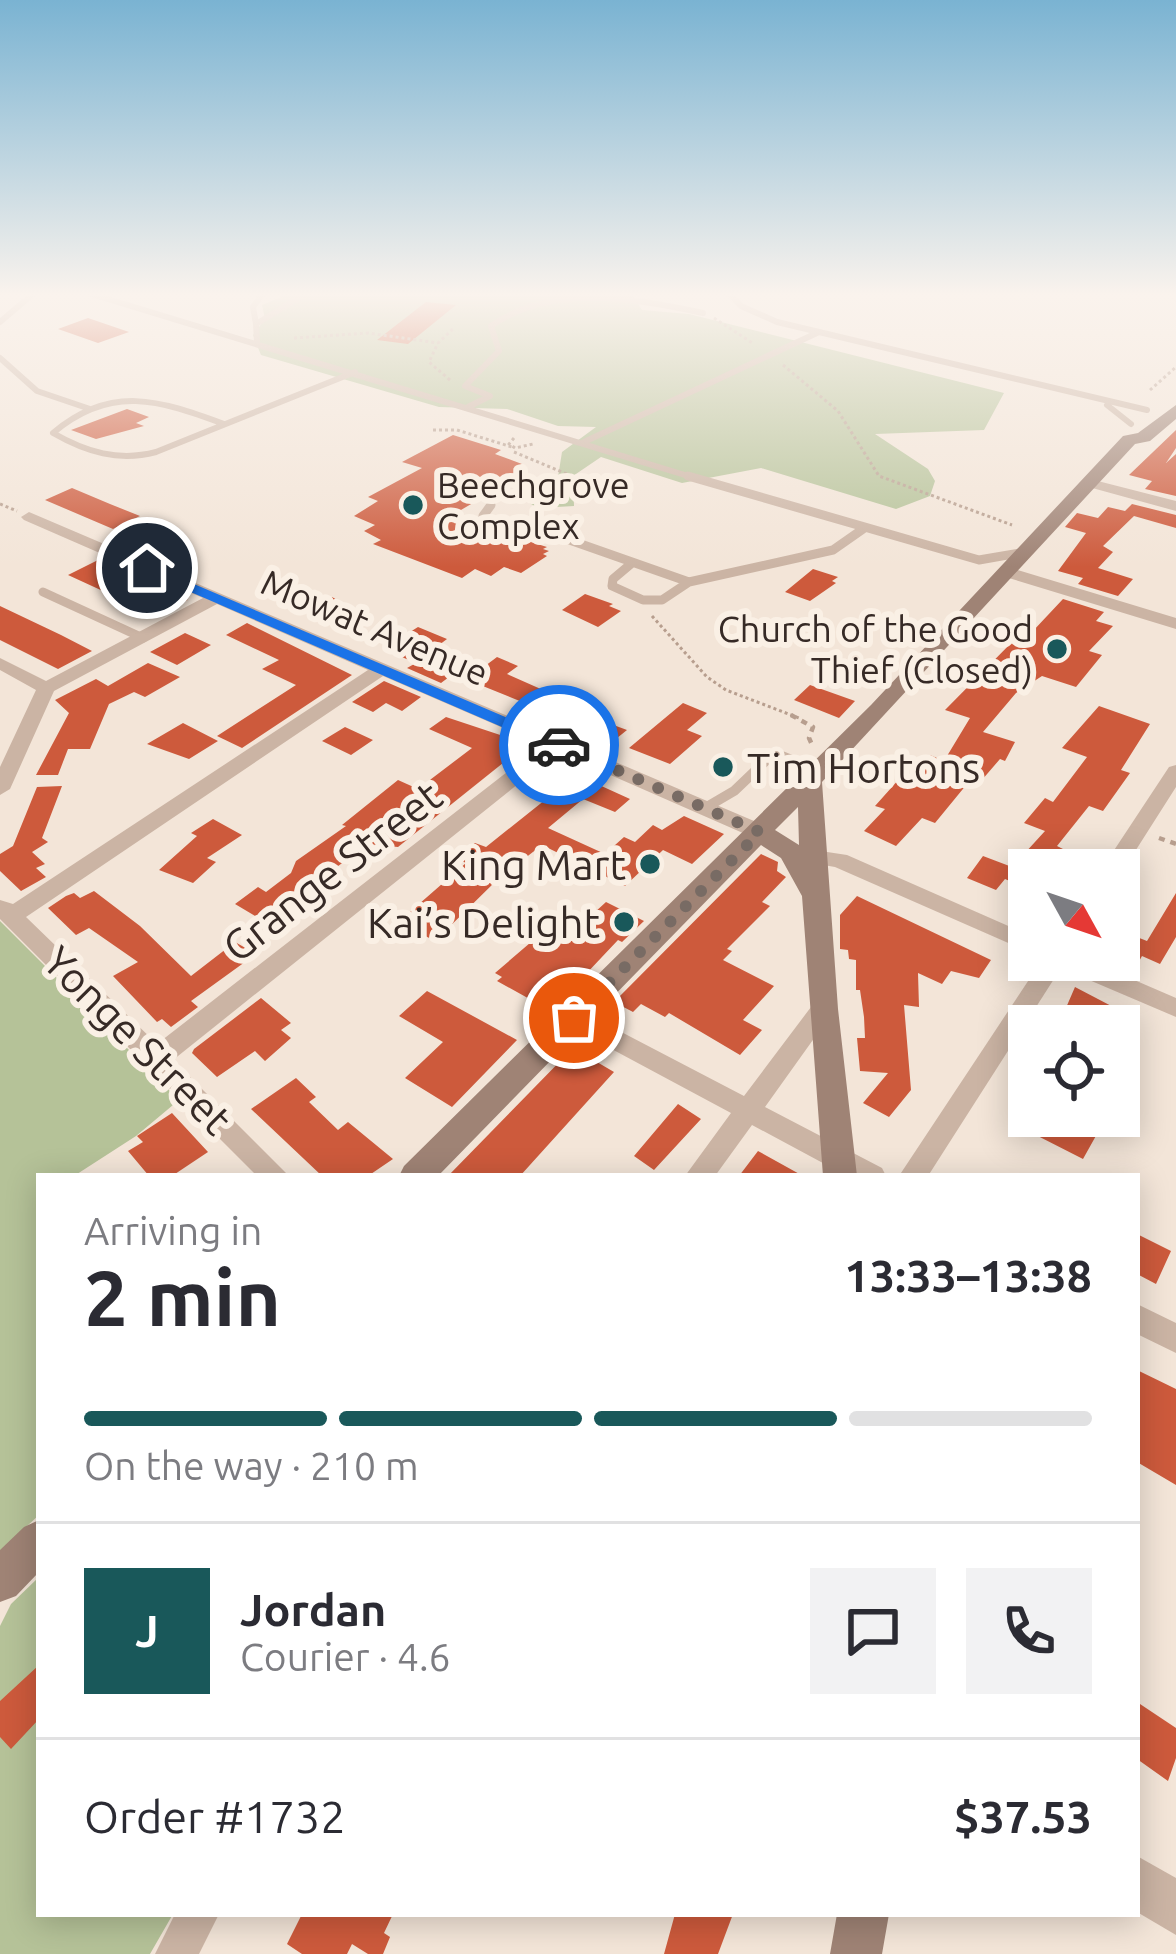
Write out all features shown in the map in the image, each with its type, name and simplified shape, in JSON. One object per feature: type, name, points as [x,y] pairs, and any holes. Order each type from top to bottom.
[{"type":"main road","points":[[419,1173],[760,832],[814,768],[1002,578],[1090,483],[1147,410],[1172,388]]},
{"type":"main road","points":[[1147,410],[1174,414]]},
{"type":"main road","points":[[1130,432],[1144,437],[1174,414]]},
{"type":"main road","points":[[814,768],[823,1009],[839,1168]]},
{"type":"main road","points":[[760,832],[796,858],[817,899]]},
{"type":"main road","points":[[0,1580],[36,1545]]},
{"type":"main road","points":[[856,1954],[862,1917]]},
{"type":"street","points":[[1090,483],[1176,506]]},
{"type":"street","name":"Mowat Avenue","points":[[29,517],[760,832]]},
{"type":"street","points":[[1002,578],[1176,624]]},
{"type":"street","points":[[0,789],[46,688],[216,598]]},
{"type":"street","points":[[0,663],[46,688]]},
{"type":"street","points":[[6,910],[382,669]]},
{"type":"street","name":"Grange Street","points":[[158,1058],[556,744]]},
{"type":"street","points":[[1126,849],[1176,771]]},
{"type":"street","points":[[814,857],[839,860],[1008,935]]},
{"type":"street","name":"Yonge Street","points":[[6,910],[272,1173]]},
{"type":"street","points":[[915,1173],[1040,981]]},
{"type":"street","points":[[1115,981],[1176,1007]]},
{"type":"street","points":[[702,1173],[823,1009]]},
{"type":"street","points":[[574,1018],[839,1168]]},
{"type":"street","points":[[1140,1320],[1176,1339]]},
{"type":"street","points":[[1140,1883],[1176,1909]]},
{"type":"street","points":[[176,1954],[196,1917]]},
{"type":"lane","points":[[28,384],[37,392],[90,409]]},
{"type":"lane","points":[[224,424],[152,399],[90,409],[53,433],[116,458],[146,455],[324,384]]},
{"type":"lane","points":[[394,384],[863,529],[979,560],[1002,578]]},
{"type":"lane","points":[[583,442],[714,384]]},
{"type":"lane","points":[[1037,384],[1147,410]]},
{"type":"lane","points":[[465,386],[490,396],[467,407]]},
{"type":"lane","points":[[1095,398],[1130,432]]},
{"type":"lane","points":[[491,505],[483,516],[487,519],[541,530],[689,582]]},
{"type":"lane","points":[[632,563],[613,579],[613,586],[638,600],[663,601],[689,582],[832,550],[863,529]]},
{"type":"lane","points":[[979,560],[1026,552]]},
{"type":"lane","points":[[43,592],[143,638]]},
{"type":"lane","points":[[705,808],[734,791],[774,753],[814,768]]},
{"type":"path","points":[[806,384],[838,411],[880,476],[1012,525]]},
{"type":"path","points":[[1150,390],[1157,384]]},
{"type":"path","points":[[433,430],[457,430],[513,449],[586,482]]},
{"type":"path","points":[[513,449],[514,438]]},
{"type":"path","points":[[505,457],[513,449],[533,444]]},
{"type":"path","points":[[642,604],[707,677],[726,690],[808,721],[814,768]]},
{"type":"path","points":[[1156,836],[1176,844]]},
{"type":"green space","points":[[361,384],[969,384],[1004,393],[984,430],[875,434],[928,469],[935,481],[930,496],[896,509],[761,468],[682,483],[601,457],[573,476],[574,506],[539,508],[529,503],[558,477],[562,452],[596,427],[558,426],[507,409],[439,407]]},
{"type":"green space","points":[[0,921],[179,1100],[136,1136],[79,1173],[36,1173],[36,1518],[0,1551]]},
{"type":"green space","points":[[36,1580],[36,1917],[171,1917],[150,1954],[0,1954],[0,1626],[11,1604]]},
{"type":"building","points":[[127,409],[149,417],[136,423],[144,426],[96,439],[71,430]]},
{"type":"building","points":[[1176,430],[1176,448],[1166,463],[1176,454],[1176,496],[1145,489],[1152,481],[1129,475]]},
{"type":"building","name":"Beechgrove Complex","points":[[453,435],[501,450],[495,454],[522,464],[513,469],[524,473],[449,517],[547,547],[543,549],[549,551],[543,554],[547,556],[521,573],[504,567],[491,576],[475,569],[462,578],[373,544],[381,540],[364,531],[375,525],[354,516],[378,501],[368,497],[422,468],[402,462]]},
{"type":"building","points":[[72,488],[140,516],[113,529],[45,500]]},
{"type":"building","points":[[1132,504],[1176,515],[1176,528],[1134,516],[1103,546],[1113,552],[1098,568],[1133,579],[1118,596],[1078,584],[1083,578],[1058,571],[1086,533],[1065,527],[1077,513],[1098,518],[1108,507],[1125,511]]},
{"type":"building","points":[[98,560],[188,600],[142,609],[68,575]]},
{"type":"building","points":[[813,569],[838,577],[832,581],[836,583],[810,601],[785,592]]},
{"type":"building","points":[[585,594],[621,611],[598,627],[562,610]]},
{"type":"building","points":[[332,597],[372,617],[352,629],[308,610]]},
{"type":"building","points":[[1063,599],[1104,612],[1096,621],[1113,626],[1089,651],[1102,655],[1076,687],[1042,676],[1016,693],[983,732],[1015,742],[1005,761],[1000,759],[975,788],[967,784],[935,823],[922,818],[896,846],[864,831],[885,809],[875,806],[900,778],[905,781],[930,755],[944,761],[970,718],[945,710],[1025,629],[1032,632]]},
{"type":"building","points":[[0,606],[92,651],[58,669],[0,640]]},
{"type":"building","points":[[247,623],[352,675],[242,748],[217,736],[296,685],[262,669],[279,660],[226,635]]},
{"type":"building","points":[[418,627],[447,639],[439,645],[485,666],[497,657],[518,666],[507,674],[561,698],[554,703],[627,730],[601,751],[518,716],[532,706],[453,674],[441,683],[407,668],[416,663],[397,655],[403,646],[394,642]]},
{"type":"building","points":[[185,633],[211,645],[177,665],[150,652]]},
{"type":"building","points":[[148,663],[180,677],[145,697],[134,692],[109,704],[90,749],[68,749],[58,775],[36,775],[69,713],[55,700],[96,679],[108,686]]},
{"type":"building","points":[[384,681],[421,697],[402,711],[386,703],[373,712],[352,702]]},
{"type":"building","points":[[810,685],[855,701],[839,718],[794,700]]},
{"type":"building","points":[[683,703],[707,713],[687,730],[702,736],[670,764],[629,748]]},
{"type":"building","points":[[1099,706],[1150,724],[1121,770],[1130,773],[1103,811],[1089,806],[1057,846],[1063,849],[1028,849],[1045,831],[1024,823],[1045,798],[1053,802],[1087,757],[1062,748]]},
{"type":"building","points":[[446,717],[533,746],[508,766],[503,763],[398,847],[367,844],[265,922],[235,904],[258,887],[266,892],[291,873],[296,861],[346,826],[342,825],[398,780],[418,789],[472,748],[429,729]]},
{"type":"building","points":[[183,723],[218,741],[189,759],[147,744]]},
{"type":"building","points":[[345,727],[373,740],[351,755],[322,741]]},
{"type":"building","points":[[559,757],[581,767],[575,774],[630,799],[615,812],[583,799],[548,828],[605,854],[624,837],[635,842],[653,825],[662,830],[684,816],[724,834],[692,864],[663,850],[625,886],[542,845],[498,879],[435,941],[406,926],[411,922],[403,918],[466,863],[456,858],[475,843],[486,847],[560,788],[534,777]]},
{"type":"building","points":[[62,786],[42,838],[48,842],[32,852],[45,864],[36,868],[46,877],[21,891],[0,871],[0,854],[13,846],[37,787]]},
{"type":"building","points":[[213,819],[242,835],[207,858],[216,862],[193,883],[159,870],[197,836],[191,833]]},
{"type":"building","points":[[761,854],[778,862],[777,871],[786,877],[762,902],[770,906],[727,949],[732,951],[723,960],[774,986],[743,1020],[762,1030],[740,1055],[669,1013],[665,1017],[641,1004],[633,1012],[614,1002]]},
{"type":"building","points":[[983,856],[1008,865],[1008,880],[996,890],[967,878]]},
{"type":"building","points":[[94,891],[140,926],[191,976],[235,942],[256,954],[191,1001],[198,1007],[171,1027],[162,1019],[157,1022],[113,976],[138,962],[89,928],[76,935],[48,908],[74,893],[80,898]]},
{"type":"building","points":[[1176,893],[1176,937],[1160,964],[1142,956],[1140,960],[1140,938],[1147,941]]},
{"type":"building","points":[[857,896],[991,960],[979,978],[951,971],[942,984],[918,973],[919,1007],[904,1005],[911,1090],[889,1117],[863,1103],[888,1073],[860,1071],[857,1038],[865,1038],[856,960],[849,959],[848,950],[840,949],[840,915]]},
{"type":"building","points":[[606,902],[644,921],[622,942],[618,940],[551,1011],[497,981],[502,977],[495,973],[551,925],[570,935]]},
{"type":"building","points":[[1075,987],[1109,1005],[1067,1005]]},
{"type":"building","points":[[427,991],[517,1040],[452,1107],[405,1078],[443,1042],[399,1016]]},
{"type":"building","points":[[261,998],[291,1023],[281,1030],[291,1038],[265,1061],[255,1051],[217,1077],[192,1053],[194,1049]]},
{"type":"building","points":[[573,1048],[614,1072],[523,1173],[451,1173]]},
{"type":"building","points":[[296,1078],[316,1097],[309,1102],[338,1130],[348,1122],[393,1159],[372,1173],[319,1173],[251,1109]]},
{"type":"building","points":[[678,1104],[701,1119],[654,1170],[634,1156]]},
{"type":"building","points":[[172,1113],[208,1152],[176,1173],[146,1173],[128,1151],[143,1142],[137,1136]]},
{"type":"building","points":[[1040,1137],[1095,1137],[1083,1159]]},
{"type":"building","points":[[758,1151],[798,1173],[741,1173]]},
{"type":"building","points":[[1140,1236],[1171,1251],[1156,1284],[1140,1276]]},
{"type":"building","points":[[1140,1371],[1176,1389],[1176,1485],[1140,1464]]},
{"type":"building","points":[[36,1668],[36,1722],[11,1749],[0,1737],[0,1701]]},
{"type":"building","points":[[1140,1704],[1176,1728],[1176,1758],[1168,1781],[1140,1761]]},
{"type":"building","points":[[300,1917],[392,1917],[384,1933],[390,1937],[383,1954],[368,1954],[352,1944],[347,1954],[302,1954],[287,1944]]},
{"type":"building","points":[[674,1917],[732,1917],[718,1954],[664,1954]]},
{"type":"way so far","points":[[559,745],[760,832],[574,1018]]},
{"type":"place","name":"Beechgrove Complex","points":[[413,505]]},
{"type":"place","name":"Church of the Good Thief (Closed)","points":[[1057,649]]},
{"type":"place","name":"Tim Hortons","points":[[723,767]]},
{"type":"place","name":"King Mart","points":[[650,864]]},
{"type":"place","name":"Kai’s Delight","points":[[624,922]]},
{"type":"route","points":[[147,568],[559,745]]}]
